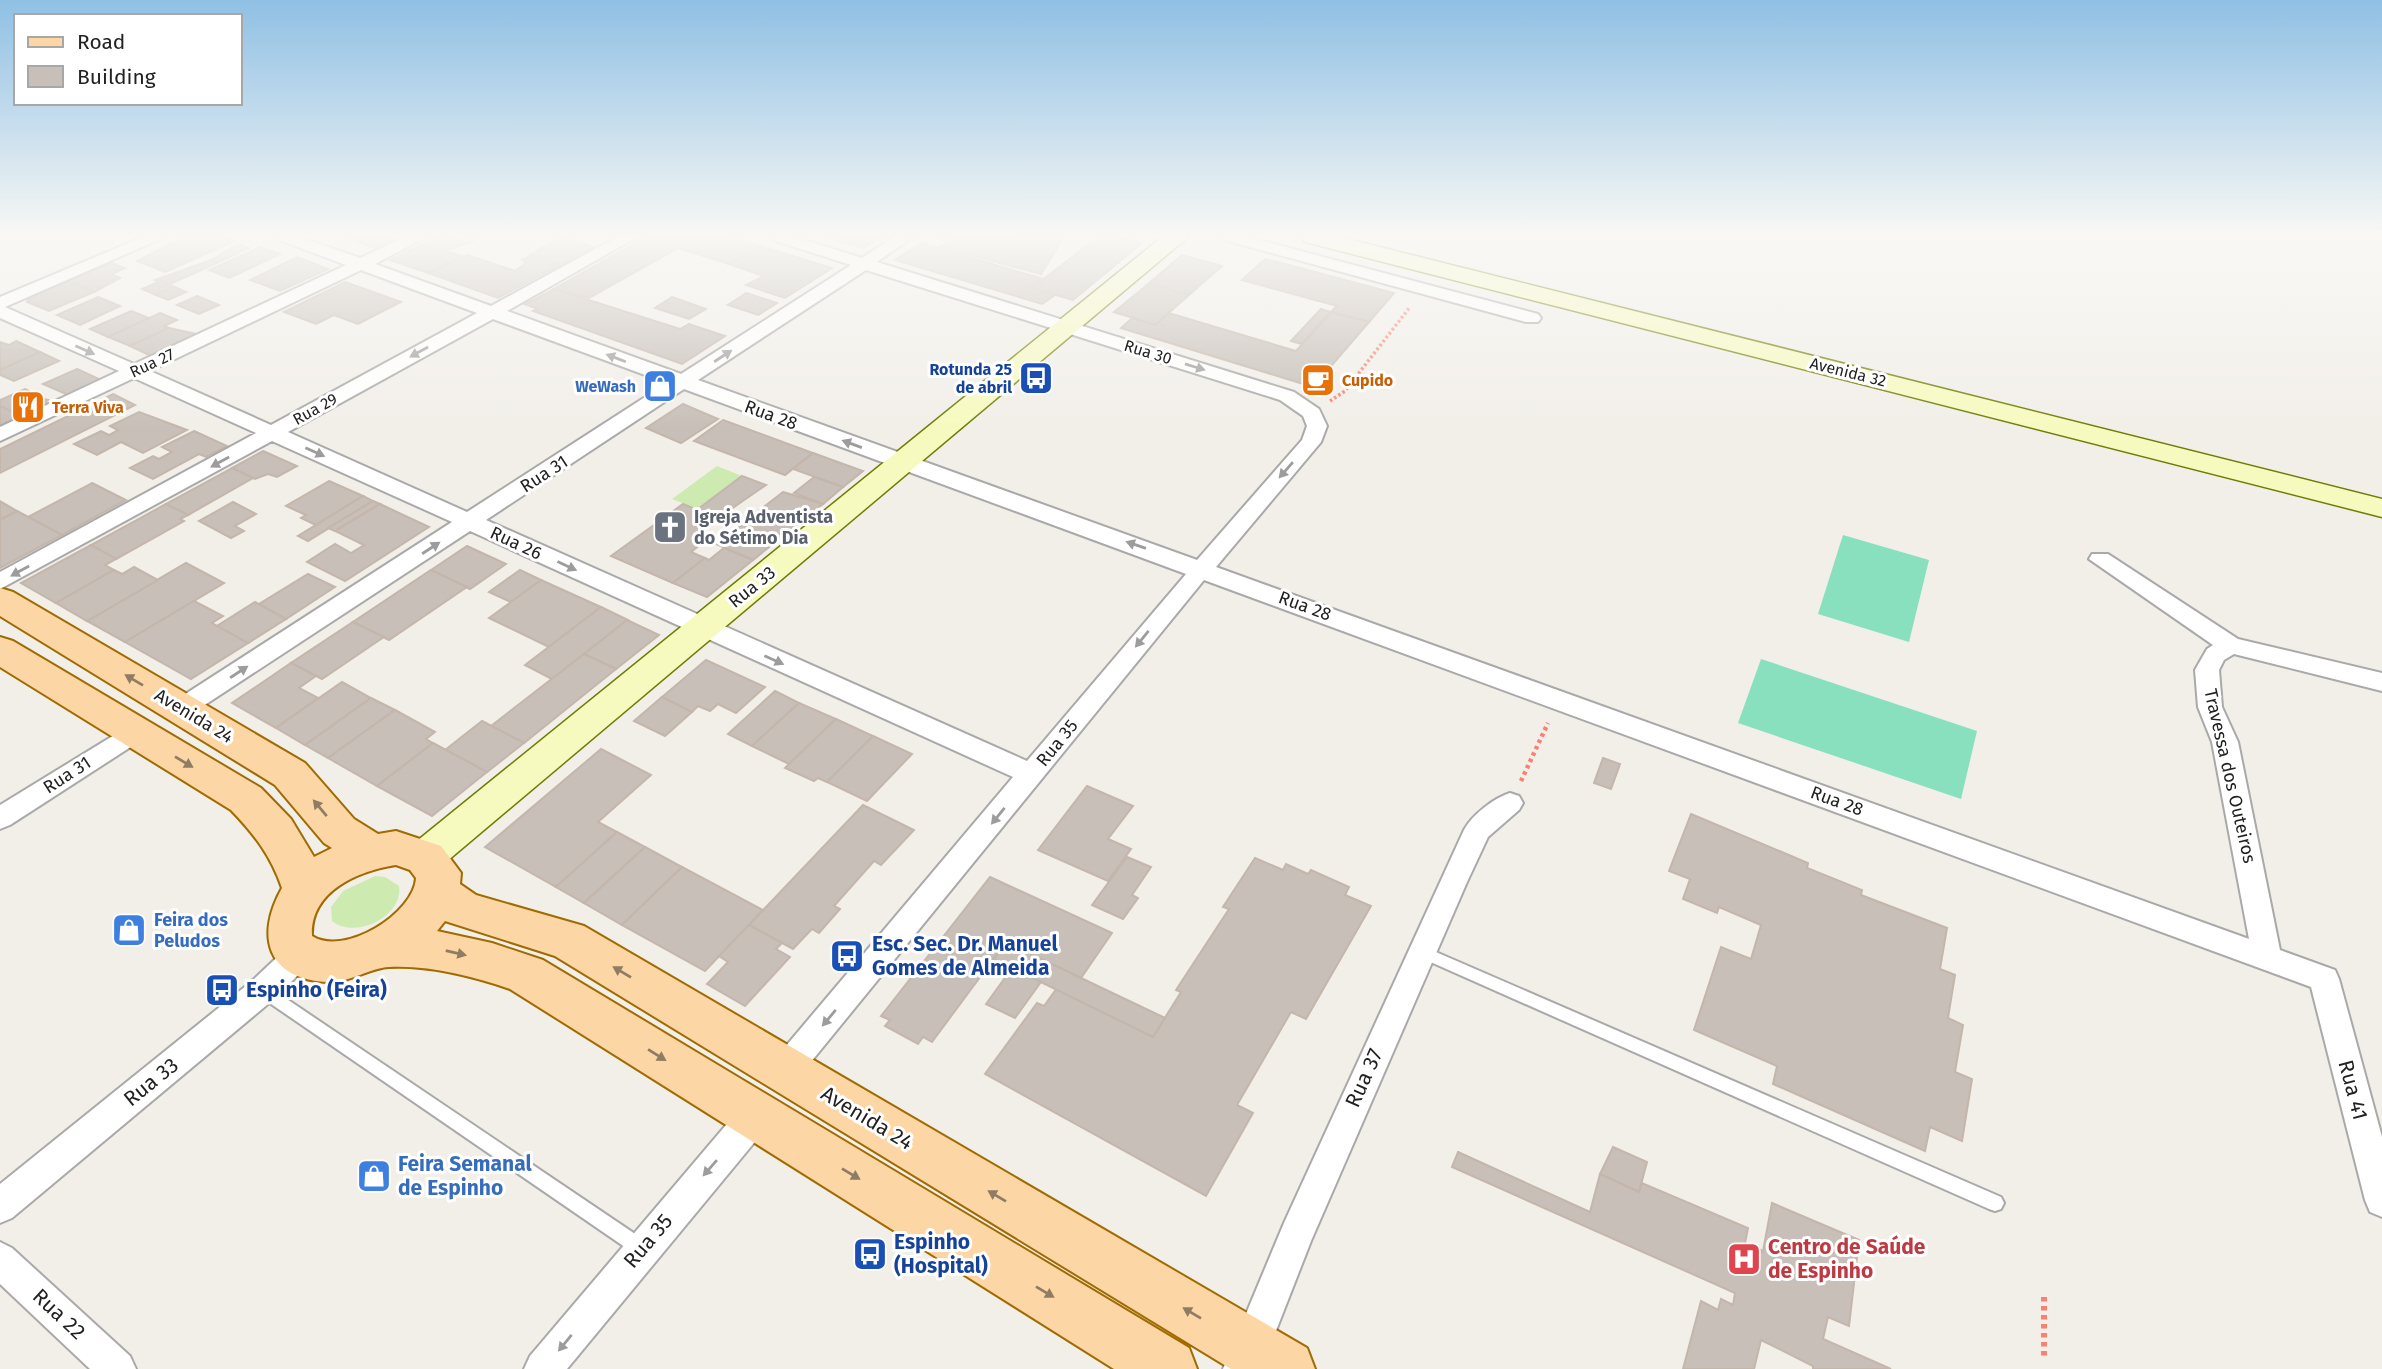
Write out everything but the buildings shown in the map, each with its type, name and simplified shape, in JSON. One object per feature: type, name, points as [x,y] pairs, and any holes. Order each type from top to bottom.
[{"type":"main road","name":"Rua 33","points":[[432,874],[702,628],[1099,301]]},
{"type":"main road","name":"Avenida 32","points":[[1565,301],[2382,508]]},
{"type":"main road","name":"Avenida 32","points":[[1615,301],[2382,493]]},
{"type":"main road","name":"Avenida 24","points":[[0,600],[290,774],[339,831],[372,851]]},
{"type":"main road","points":[[0,650],[246,799],[278,830],[295,858],[305,890]]},
{"type":"main road","name":"Avenida 24","points":[[300,954],[290,942],[287,925],[293,907],[305,890],[323,874],[346,860],[372,851],[396,848],[432,874],[463,910],[568,940],[786,1069],[1260,1362]]},
{"type":"main road","points":[[300,954],[317,961],[339,962],[363,958],[388,947],[411,931],[429,912],[432,874]]},
{"type":"main road","points":[[388,947],[429,947],[484,959],[526,974],[1168,1369]]},
{"type":"street","name":"Rua 27","points":[[0,435],[283,301]]},
{"type":"street","name":"Rua 28","points":[[464,301],[2324,979]]},
{"type":"street","name":"Rua 29","points":[[0,582],[511,301]]},
{"type":"street","name":"Rua 31","points":[[182,708],[472,522],[807,301]]},
{"type":"street","name":"Rua 30","points":[[984,301],[1287,396],[1312,412]]},
{"type":"street","points":[[1468,301],[1532,318]]},
{"type":"street","name":"Rua 26","points":[[0,312],[1032,774]]},
{"type":"street","name":"Rua 35","points":[[786,1069],[1200,568],[1311,442],[1317,426],[1312,412]]},
{"type":"street","points":[[2100,559],[2204,625],[2230,645],[2382,682]]},
{"type":"street","name":"Travessa dos Outeiros","points":[[2230,645],[2216,655],[2207,670],[2210,707],[2225,742],[2267,958]]},
{"type":"street","name":"Rua 31","points":[[0,818],[134,732]]},
{"type":"street","name":"Rua 37","points":[[1260,1362],[1300,1224],[1478,830],[1510,803]]},
{"type":"street","name":"Rua 33","points":[[0,1206],[262,990],[300,954]]},
{"type":"street","name":"Rua 41","points":[[2324,979],[2382,1200]]},
{"type":"street","name":"Rua 35","points":[[543,1369],[641,1248],[755,1116]]},
{"type":"street","name":"Rua 22","points":[[0,1260],[117,1369]]},
{"type":"lane","points":[[1422,953],[1995,1203]]},
{"type":"lane","points":[[262,990],[641,1248]]},
{"type":"path","points":[[1312,412],[1345,391],[1414,301]]},
{"type":"path","points":[[1529,765],[1546,726]]},
{"type":"path","points":[[2044,1297],[2044,1357]]},
{"type":"green space","points":[[717,466],[742,476],[698,509],[672,499]]},
{"type":"green space","points":[[1843,535],[1929,560],[1909,642],[1818,614]]},
{"type":"green space","points":[[1761,659],[1977,731],[1961,799],[1738,723]]},
{"type":"green space","points":[[375,876],[385,877],[399,886],[394,907],[376,922],[365,926],[353,928],[332,921],[331,907],[343,891]]},
{"type":"place","name":"Rotunda 25 de abril","points":[[1036,378]]},
{"type":"place","name":"Cupido","points":[[1318,380]]},
{"type":"place","name":"WeWash","points":[[660,386]]},
{"type":"place","name":"Terra Viva","points":[[28,407]]},
{"type":"place","name":"Igreja Adventista do Sétimo Dia","points":[[670,527]]},
{"type":"place","name":"Feira dos Peludos","points":[[129,930]]},
{"type":"place","name":"Esc. Sec. Dr. Manuel Gomes de Almeida","points":[[847,956]]},
{"type":"place","name":"Espinho (Feira)","points":[[222,990]]},
{"type":"place","name":"Feira Semanal de Espinho","points":[[374,1176]]},
{"type":"place","name":"Espinho (Hospital)","points":[[870,1254]]},
{"type":"place","name":"Centro de Saúde de Espinho","points":[[1744,1259]]}]
